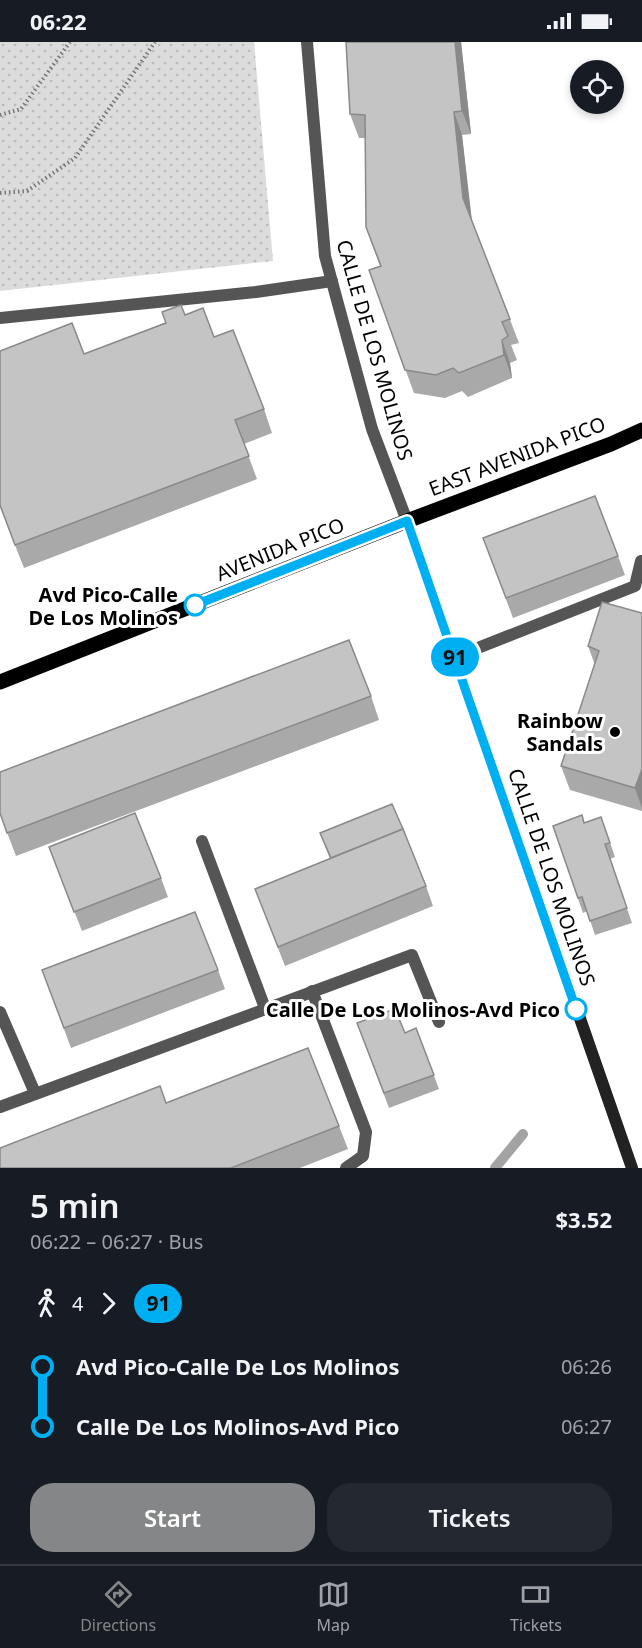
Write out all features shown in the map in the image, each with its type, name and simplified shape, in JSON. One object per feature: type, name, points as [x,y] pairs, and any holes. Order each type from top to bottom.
[{"type":"main road","name":"EAST AVENIDA PICO","points":[[407,521],[611,444],[642,430]]},
{"type":"main road","name":"AVENIDA PICO","points":[[0,682],[407,521]]},
{"type":"street","name":"CALLE DE LOS MOLINOS","points":[[307,42],[325,256],[372,429],[407,521],[632,1168]]},
{"type":"street","points":[[0,318],[256,292],[332,281]]},
{"type":"street","points":[[454,657],[635,586],[641,561]]},
{"type":"street","points":[[202,841],[265,1008]]},
{"type":"street","points":[[0,1107],[412,955],[439,1022]]},
{"type":"street","points":[[312,992],[366,1132],[363,1156],[346,1168]]},
{"type":"street","points":[[0,1011],[35,1093]]},
{"type":"path","points":[[0,115],[21,109],[70,42]]},
{"type":"path","points":[[0,193],[27,191],[75,158],[155,42]]},
{"type":"shaded area","points":[[0,42],[254,42],[273,261],[0,291]]},
{"type":"building","points":[[346,42],[455,42],[462,111],[454,112],[463,198],[510,319],[502,322],[508,336],[502,340],[504,355],[459,373],[453,368],[436,375],[405,370],[369,270],[381,266],[366,227],[365,115],[350,114]]},
{"type":"building","points":[[181,305],[185,315],[203,308],[214,337],[233,330],[264,409],[235,420],[249,456],[15,545],[0,505],[0,351],[72,323],[84,354],[166,323],[162,312]]},
{"type":"building","points":[[595,496],[618,556],[506,598],[483,538]]},
{"type":"building","name":"Rainbow Sandals","points":[[602,602],[642,613],[642,769],[635,788],[561,766],[599,651],[588,646]]},
{"type":"building","points":[[349,640],[371,696],[7,833],[0,813],[0,772]]},
{"type":"building","points":[[392,804],[403,829],[331,858],[320,833]]},
{"type":"building","points":[[135,813],[161,878],[74,912],[49,847]]},
{"type":"building","points":[[582,815],[584,823],[601,817],[610,843],[605,844],[627,908],[590,921],[582,897],[578,898],[553,826]]},
{"type":"building","points":[[403,829],[426,886],[278,947],[255,889]]},
{"type":"building","points":[[195,912],[218,970],[64,1028],[42,970]]},
{"type":"building","points":[[395,1009],[405,1033],[416,1028],[434,1075],[384,1093],[357,1023]]},
{"type":"building","points":[[308,1048],[339,1126],[231,1168],[0,1168],[0,1148],[160,1086],[166,1103]]},
{"type":"waterway","points":[[495,1168],[523,1134]]},
{"type":"bus line","name":"91","points":[[195,605],[407,521],[576,1009]]},
{"type":"place","name":"Avd Pico-Calle De Los Molinos","points":[[195,605]]},
{"type":"place","name":"Rainbow Sandals","points":[[615,732]]},
{"type":"place","name":"Calle De Los Molinos-Avd Pico","points":[[576,1009]]}]
